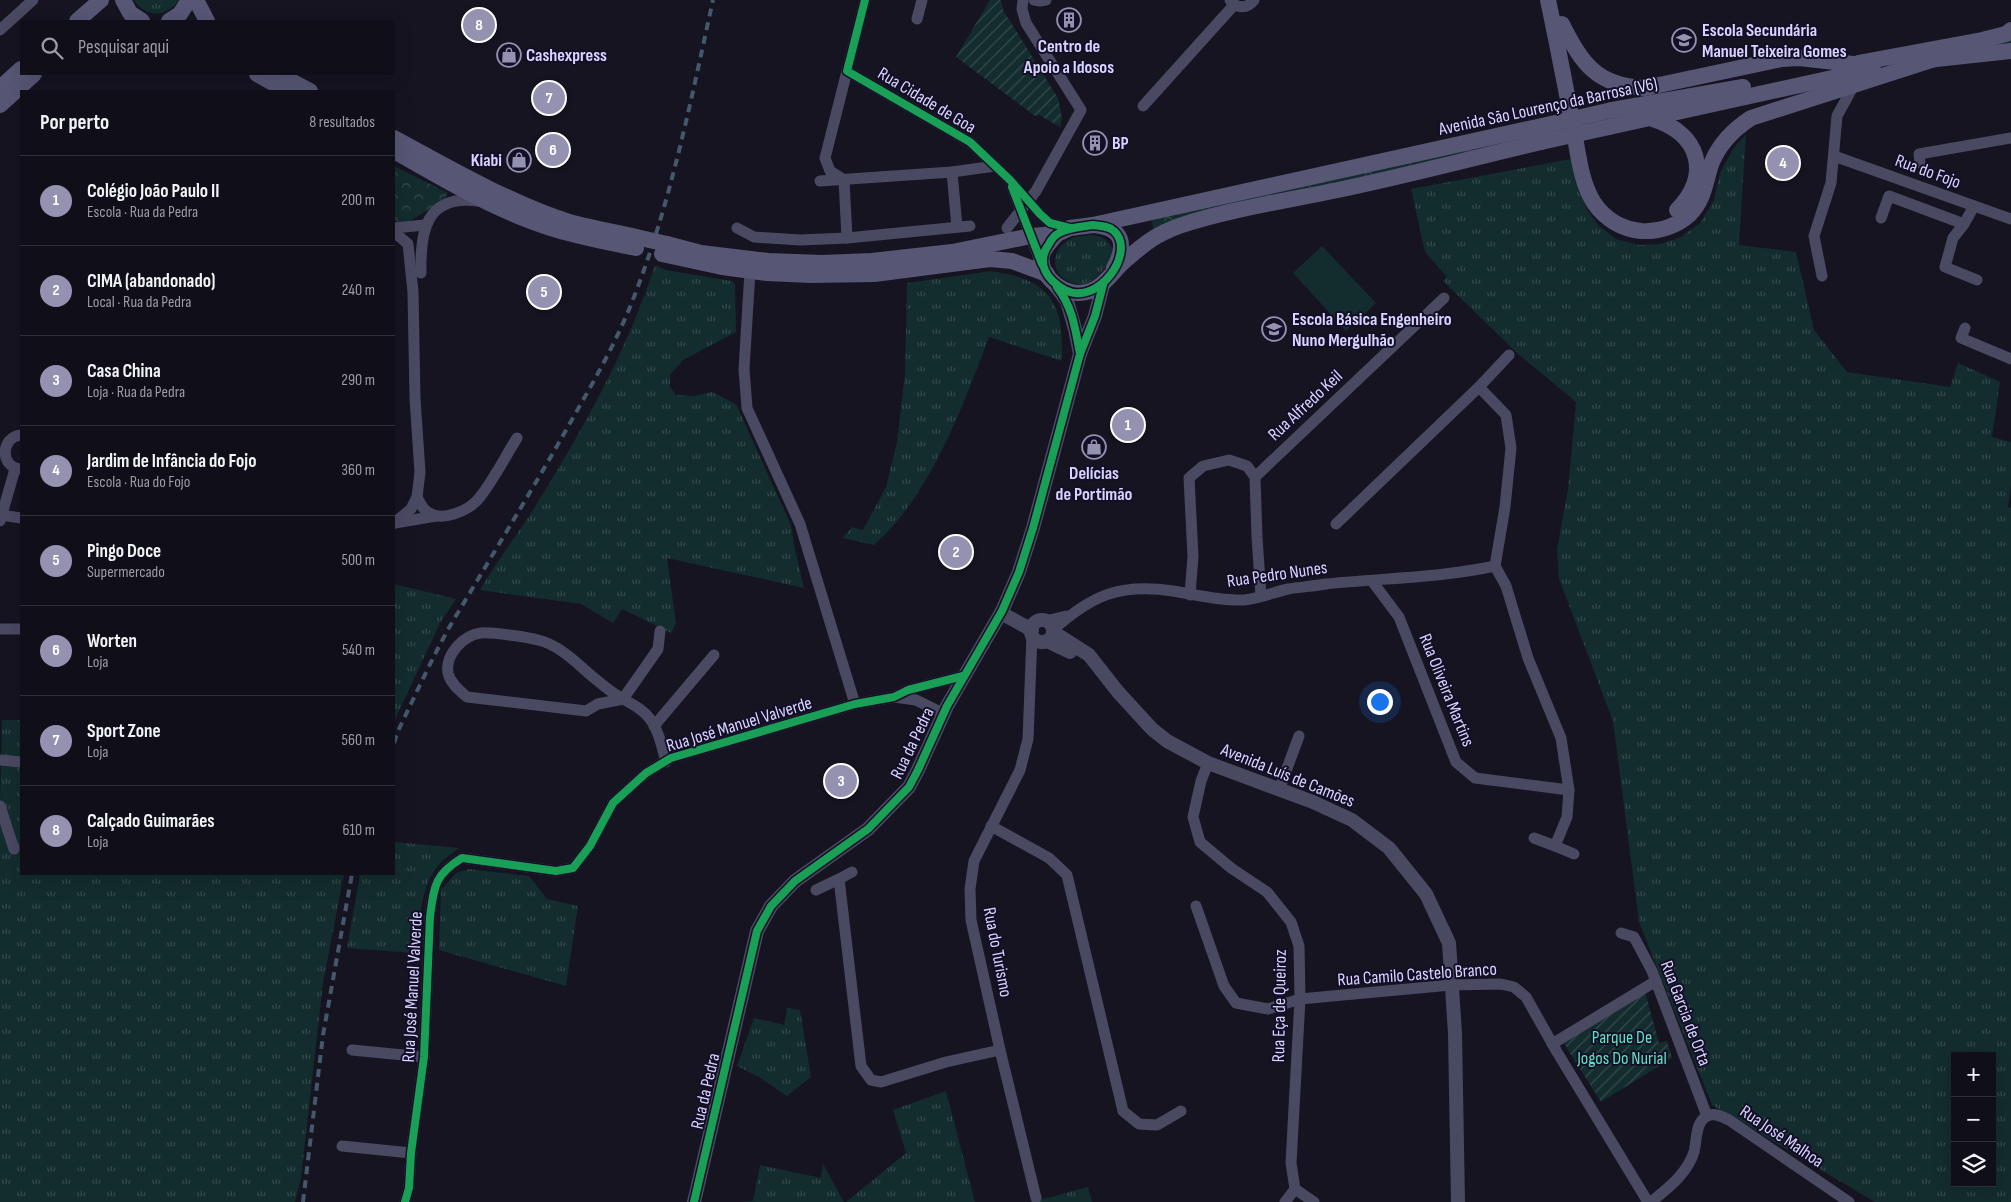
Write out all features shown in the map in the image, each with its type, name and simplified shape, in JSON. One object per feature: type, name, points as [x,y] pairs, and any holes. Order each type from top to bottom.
[{"type":"main road","points":[[78,20],[101,0]]},
{"type":"main road","points":[[123,0],[130,13],[140,20]]},
{"type":"main road","points":[[171,20],[180,14],[188,0]]},
{"type":"main road","points":[[196,0],[206,20]]},
{"type":"main road","points":[[1548,0],[1580,163],[1591,198],[1608,219],[1618,225],[1639,230],[1648,231],[1669,227],[1680,222],[1699,203],[1712,163],[1720,147],[1740,125],[1764,112],[1938,58]]},
{"type":"main road","points":[[1556,0],[1596,184],[1605,200],[1614,210],[1626,216],[1651,220],[1663,218],[1676,212],[1689,198],[1696,181],[1697,166],[1695,154],[1689,142],[1680,131],[1653,118]]},
{"type":"main road","points":[[1562,24],[1577,53],[1587,66],[1615,84],[1628,88],[1645,88],[1782,59],[1800,58],[1853,64]]},
{"type":"main road","name":"Avenida São Lourenço da Barrosa (V6)","points":[[665,249],[722,267],[816,276],[874,274],[990,259],[1012,261],[1047,274],[1069,292],[1079,293],[1094,290],[1106,281],[1127,259],[1160,233],[1199,220],[1396,178],[1541,134],[1612,110],[1739,88],[1982,40],[2006,34],[2011,30]]},
{"type":"main road","name":"Avenida São Lourenço da Barrosa (V6)","points":[[395,152],[490,202],[550,228],[665,249],[768,261],[872,262],[990,246],[1031,236],[1064,231],[1541,134],[1610,127],[1862,71],[1938,58],[2011,51]]},
{"type":"main road","points":[[0,88],[20,70]]},
{"type":"main road","points":[[0,105],[33,75]]},
{"type":"main road","points":[[259,75],[285,90]]},
{"type":"main road","points":[[280,75],[308,90]]},
{"type":"main road","name":"Avenida São Lourenço da Barrosa (V6)","points":[[395,139],[509,198],[570,222],[636,243]]},
{"type":"main road","name":"Avenida São Lourenço da Barrosa (V6)","points":[[1093,225],[1106,227],[1114,231],[1122,243],[1118,260],[1106,281]]},
{"type":"main road","points":[[1047,274],[1042,254],[1064,231]]},
{"type":"street","points":[[0,30],[33,0]]},
{"type":"street","points":[[844,180],[830,171],[825,158],[865,0]]},
{"type":"street","points":[[917,19],[922,0]]},
{"type":"street","points":[[990,246],[1001,236],[1036,191],[1082,110],[1026,24],[1022,9],[1023,0]]},
{"type":"street","points":[[1034,0],[1040,2],[1046,0]]},
{"type":"street","points":[[1144,106],[1232,2],[1243,7],[1248,6],[1254,0]]},
{"type":"street","name":"Rua Cidade de Goa","points":[[847,71],[970,142],[1010,180]]},
{"type":"street","points":[[1822,276],[1814,236],[1831,183],[1836,116],[1854,85]]},
{"type":"street","points":[[1920,162],[1919,154],[2011,138]]},
{"type":"street","name":"Rua do Fojo","points":[[1834,156],[2011,219]]},
{"type":"street","points":[[820,181],[952,172],[995,166]]},
{"type":"street","points":[[952,172],[957,227]]},
{"type":"street","points":[[844,180],[848,238]]},
{"type":"street","points":[[1010,180],[1024,206],[1031,236],[1047,274],[1067,301],[1080,354]]},
{"type":"street","points":[[1006,228],[1011,213],[1010,180]]},
{"type":"street","points":[[1881,218],[1889,196],[1964,224]]},
{"type":"street","points":[[421,272],[421,246],[426,225],[432,215],[441,208],[456,201],[467,199],[490,202]]},
{"type":"street","points":[[1024,206],[1064,231]]},
{"type":"street","points":[[1974,206],[1964,224],[1953,238],[1946,268],[1977,280]]},
{"type":"street","points":[[395,230],[426,225]]},
{"type":"street","points":[[737,228],[754,237],[800,240],[848,238],[970,226]]},
{"type":"street","points":[[395,231],[408,244],[413,292],[415,399],[420,472],[417,497],[411,509],[395,522]]},
{"type":"street","points":[[750,271],[744,369],[747,408],[800,524],[855,704]]},
{"type":"street","name":"Rua da Pedra","points":[[694,1202],[757,931],[771,906],[795,881],[868,829],[909,787],[963,676],[1001,613],[1019,572],[1031,535],[1080,354],[1106,281]]},
{"type":"street","name":"Rua Alfredo Keil","points":[[1255,477],[1444,298]]},
{"type":"street","points":[[1965,328],[1961,338],[2011,359]]},
{"type":"street","points":[[1336,524],[1479,387],[1509,355]]},
{"type":"street","points":[[1479,387],[1506,414],[1511,448],[1505,507],[1495,566],[1506,586],[1528,658],[1561,738],[1569,790],[1568,817],[1555,846]]},
{"type":"street","points":[[20,435],[11,438],[2,445],[3,457],[10,466],[18,469],[0,517],[20,518]]},
{"type":"street","points":[[395,523],[455,514],[480,499],[517,438]]},
{"type":"street","points":[[1190,595],[1193,556],[1190,478],[1203,466],[1229,460],[1247,466],[1255,477],[1261,596]]},
{"type":"street","points":[[417,497],[426,511],[440,516]]},
{"type":"street","name":"Rua Pedro Nunes","points":[[1049,633],[1070,614],[1098,597],[1123,589],[1144,588],[1210,599],[1245,600],[1288,589],[1446,575],[1495,566]]},
{"type":"street","name":"Rua Oliveira Martins","points":[[1372,581],[1399,617],[1456,762],[1474,778],[1569,790]]},
{"type":"street","name":"Avenida Luís de Camões","points":[[1001,613],[1032,632],[1036,640],[1049,633],[1090,655],[1118,692],[1152,729],[1167,742],[1208,763],[1352,820],[1389,848],[1426,894],[1448,942],[1454,1033],[1458,1202]]},
{"type":"street","points":[[1031,659],[1049,633],[1036,622],[1032,632]]},
{"type":"street","points":[[0,629],[20,629]]},
{"type":"street","points":[[660,631],[658,649],[623,699],[598,704],[586,711],[466,697],[454,685],[448,674],[449,661],[454,649],[464,640],[481,633],[540,640],[561,651],[598,681],[623,699],[632,703],[650,718],[659,737],[666,762]]},
{"type":"street","name":"Rua do Turismo","points":[[1032,632],[1028,739],[1020,770],[974,860],[970,889],[971,920],[1036,1198]]},
{"type":"street","points":[[654,726],[714,655]]},
{"type":"street","points":[[894,697],[908,690],[963,676]]},
{"type":"street","points":[[894,697],[916,700],[944,714]]},
{"type":"street","name":"Rua José Manuel Valverde","points":[[405,1202],[409,1188],[411,1153],[424,1057],[430,917],[433,895],[440,875],[449,866],[462,858],[556,871],[573,868],[590,846],[613,804],[646,773],[671,758],[855,704],[894,697]]},
{"type":"street","points":[[1279,790],[1299,736]]},
{"type":"street","points":[[0,760],[20,762]]},
{"type":"street","name":"Rua Eça de Queiroz","points":[[1208,763],[1201,780],[1192,817],[1200,842],[1231,868],[1267,892],[1290,922],[1299,946],[1300,999],[1291,1163],[1295,1189]]},
{"type":"street","points":[[0,806],[14,849]]},
{"type":"street","points":[[991,826],[1049,858],[1067,875],[1123,1111],[1139,1124],[1157,1125],[1181,1111]]},
{"type":"street","points":[[1534,838],[1574,854]]},
{"type":"street","points":[[816,890],[852,872]]},
{"type":"street","points":[[839,879],[861,1066],[871,1080],[881,1082],[946,1062],[1000,1050]]},
{"type":"street","name":"Rua Camilo Castelo Branco","points":[[1196,906],[1224,986],[1236,1003],[1268,1009],[1300,999],[1451,986],[1501,984],[1514,987],[1526,997],[1552,1044],[1650,1202]]},
{"type":"street","name":"Rua Garcia de Orta","points":[[1621,933],[1634,937],[1656,981],[1707,1116]]},
{"type":"street","points":[[1552,1044],[1656,981]]},
{"type":"street","points":[[352,1050],[424,1057]]},
{"type":"street","name":"Rua José Malhoa","points":[[1707,1116],[1716,1115],[1729,1120],[1849,1202]]},
{"type":"street","points":[[1650,1202],[1680,1178],[1694,1153],[1700,1123],[1707,1116]]},
{"type":"street","points":[[342,1146],[411,1153]]},
{"type":"street","points":[[1285,1202],[1295,1189],[1314,1202]]},
{"type":"green space","points":[[134,0],[179,0],[169,10],[151,13],[139,6]]},
{"type":"green space","points":[[990,0],[1001,0],[1003,10],[1058,98],[1062,118],[1060,127],[1039,115],[1035,116],[956,57]]},
{"type":"green space","points":[[2011,35],[2011,45],[1904,61],[1154,230],[1151,219],[1398,166],[1536,133]]},
{"type":"green space","points":[[1746,134],[1739,245],[1796,252],[1814,330],[1847,372],[1950,387],[1958,363],[2000,382],[1992,437],[2011,442],[2011,486],[2008,507],[2011,508],[2011,1202],[1875,1202],[1712,1105],[1639,922],[1613,721],[1559,579],[1557,549],[1568,489],[1576,402],[1517,353],[1443,281],[1447,277],[1425,252],[1411,189],[1571,159],[1586,208],[1598,225],[1616,239],[1639,245],[1660,244],[1681,237],[1700,223],[1714,200],[1720,173],[1733,149]]},
{"type":"green space","points":[[395,166],[448,193],[444,200],[405,224],[395,221]]},
{"type":"green space","points":[[1089,235],[1103,238],[1113,249],[1109,261],[1102,272],[1093,280],[1081,285],[1063,278],[1058,273],[1055,261],[1058,250],[1067,241],[1075,237]]},
{"type":"green space","points":[[1322,246],[1376,303],[1346,331],[1293,273]]},
{"type":"green space","points":[[655,265],[666,270],[732,281],[735,284],[736,332],[683,360],[670,375],[670,387],[676,395],[695,396],[712,392],[736,404],[791,525],[804,588],[667,558],[676,623],[671,633],[622,609],[613,623],[581,604],[480,590],[533,510],[602,391],[631,329]]},
{"type":"green space","points":[[991,271],[1028,281],[1050,297],[1060,323],[1062,361],[989,337],[951,432],[913,500],[874,545],[843,538],[852,527],[863,530],[886,487],[897,442],[905,373],[907,283]]},
{"type":"green space","points":[[395,584],[456,599],[440,623],[395,720]]},
{"type":"green space","points":[[2,720],[20,720],[20,875],[344,875],[323,983],[301,1178],[295,1202],[0,1202],[0,804]]},
{"type":"green space","points":[[395,842],[459,848],[440,863],[427,885],[421,908],[416,953],[347,948],[360,875],[395,875]]},
{"type":"green space","points":[[469,869],[529,876],[547,899],[578,906],[566,986],[439,950],[441,890],[456,873]]},
{"type":"green space","name":"Parque De Jogos Do Nurial","points":[[1645,992],[1659,1043],[1667,1041],[1672,1058],[1601,1102],[1563,1042]]},
{"type":"green space","points":[[787,1008],[800,1010],[811,1077],[787,1096],[759,1077],[737,1066],[754,1018],[784,1025]]},
{"type":"green space","points":[[946,1091],[975,1202],[846,1202],[906,1153],[893,1110]]},
{"type":"green space","points":[[823,1164],[844,1202],[741,1202],[753,1201],[760,1165],[821,1178]]},
{"type":"green space","points":[[1088,1187],[1092,1202],[1032,1202]]},
{"type":"railway","points":[[395,740],[450,626],[537,481],[608,355],[630,307],[657,232],[668,194],[713,0]]},
{"type":"railway","points":[[303,1202],[323,1035],[352,875]]},
{"type":"cycle path","points":[[865,0],[847,71],[970,142],[1010,180],[1050,223],[1070,228]]},
{"type":"cycle path","points":[[1012,187],[1042,264]]},
{"type":"cycle path","points":[[1093,225],[1112,229],[1120,240],[1121,251],[1117,263],[1110,275],[1090,291],[1078,293],[1065,290],[1048,276],[1043,264],[1045,251],[1052,239],[1059,233],[1071,228],[1093,225]]},
{"type":"cycle path","points":[[694,1202],[757,931],[771,906],[795,881],[868,829],[909,787],[947,706],[1002,611],[1019,572],[1033,528],[1080,354],[1095,316],[1103,285]]},
{"type":"cycle path","points":[[1057,287],[1070,311],[1080,354]]},
{"type":"cycle path","points":[[405,1202],[409,1188],[411,1153],[424,1057],[430,917],[434,890],[446,870],[462,858],[556,871],[573,868],[590,846],[613,803],[646,773],[671,758],[855,704],[894,697],[908,690],[963,676]]},
{"type":"place","name":"Centro de Apoio a Idosos","points":[[1069,20]]},
{"type":"place","name":"Calçado Guimarães","points":[[479,25]]},
{"type":"place","name":"Escola Secundária Manuel Teixeira Gomes","points":[[1684,40]]},
{"type":"place","name":"Cashexpress","points":[[509,55]]},
{"type":"place","name":"Sport Zone","points":[[549,98]]},
{"type":"place","name":"BP","points":[[1095,143]]},
{"type":"place","name":"Worten","points":[[553,150]]},
{"type":"place","name":"Kiabi","points":[[519,160]]},
{"type":"place","name":"Jardim de Infância do Fojo","points":[[1783,163]]},
{"type":"place","name":"Pingo Doce","points":[[544,292]]},
{"type":"place","name":"Escola Básica Engenheiro Nuno Mergulhão","points":[[1274,329]]},
{"type":"place","name":"Colégio João Paulo II","points":[[1128,425]]},
{"type":"place","name":"Delícias de Portimão","points":[[1094,447]]},
{"type":"place","name":"CIMA (abandonado)","points":[[956,552]]},
{"type":"place","name":"Casa China","points":[[841,781]]}]
